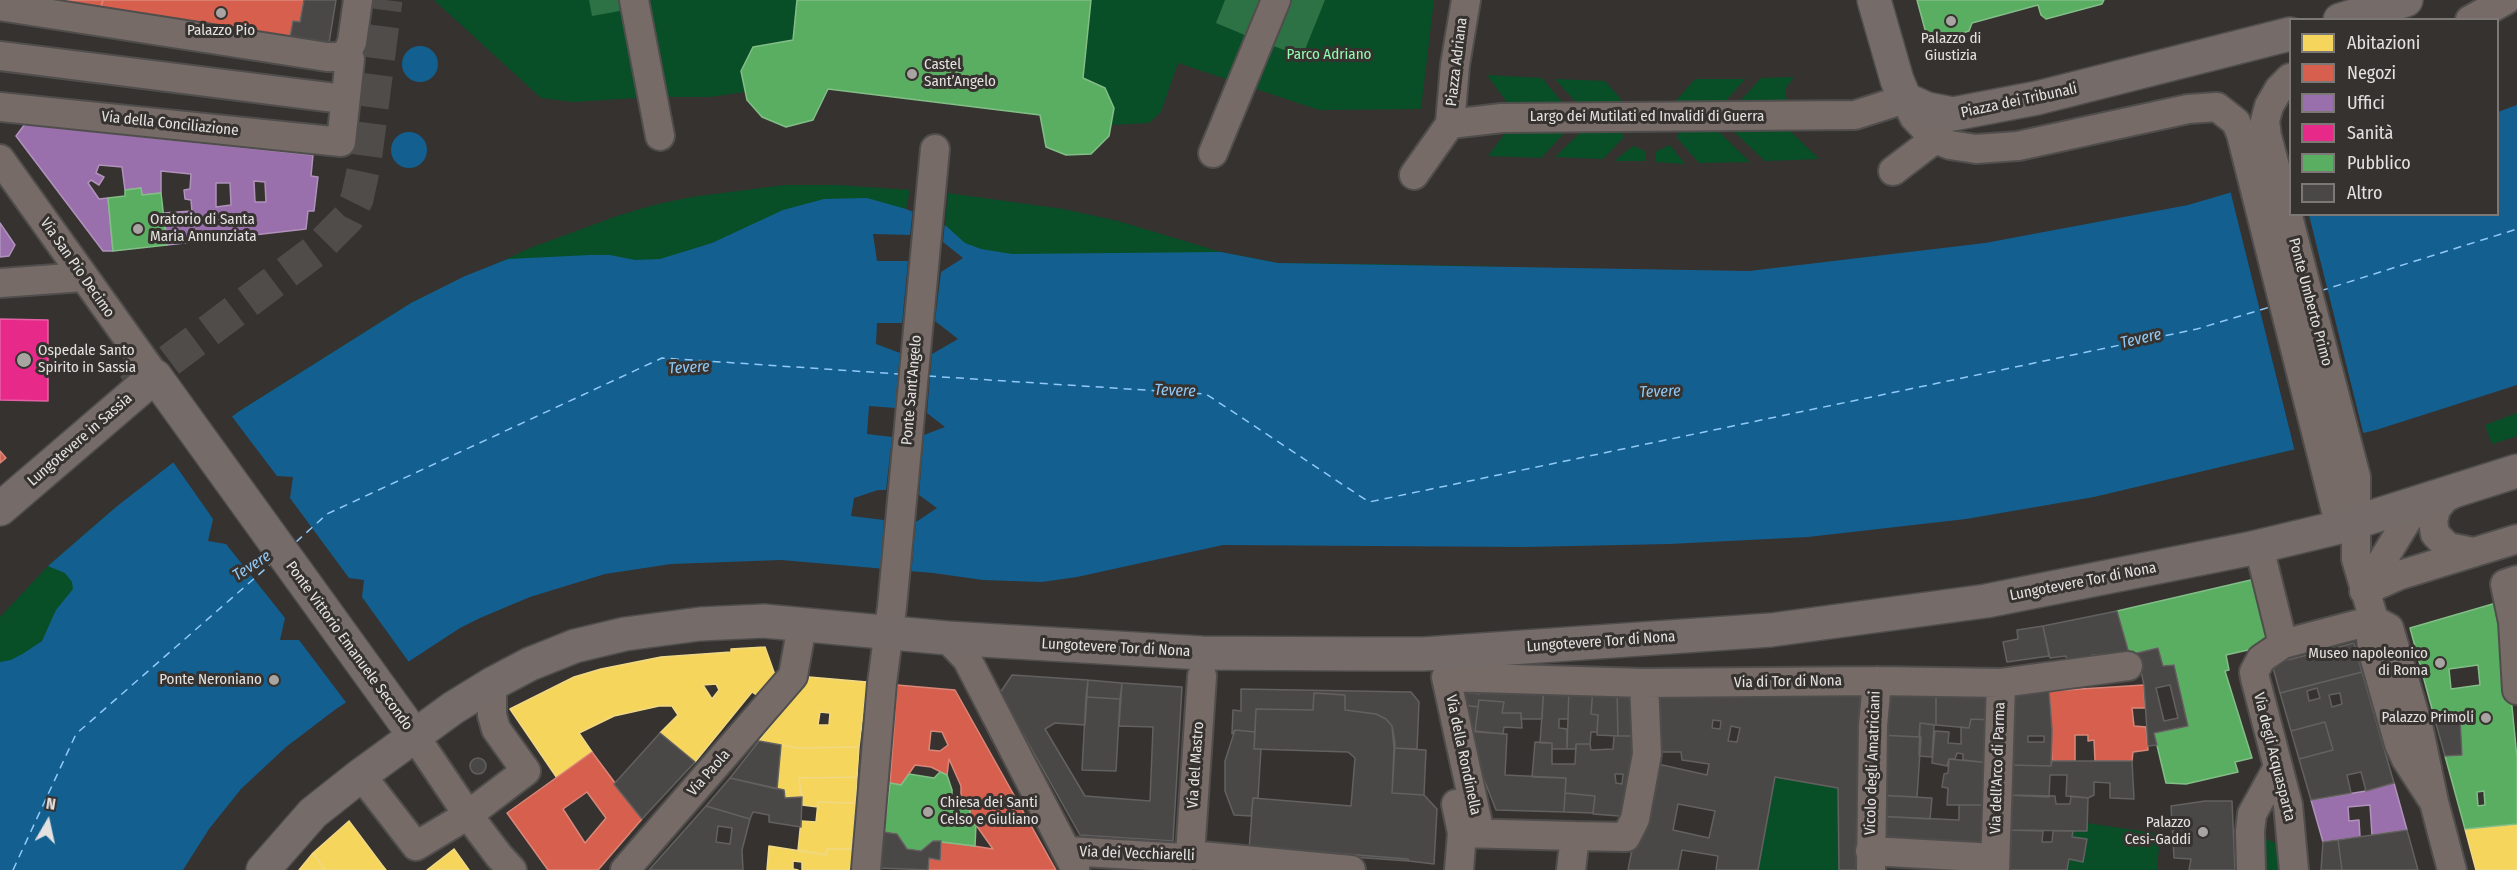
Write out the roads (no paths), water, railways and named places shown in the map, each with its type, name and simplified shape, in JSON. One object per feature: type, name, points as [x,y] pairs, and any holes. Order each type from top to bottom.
[{"type":"main road","points":[[1874,0],[1897,80],[1905,99]]},
{"type":"main road","points":[[2347,18],[2406,0]]},
{"type":"main road","name":"Piazza dei Tribunali","points":[[1905,99],[1935,111],[1962,114],[2139,74],[2289,34]]},
{"type":"main road","name":"Ponte Vittorio Emanuele Secondo","points":[[155,376],[405,724]]},
{"type":"main road","name":"Lungotevere in Sassia","points":[[0,509],[155,376]]},
{"type":"main road","name":"Lungotevere Tor di Nona","points":[[263,870],[304,822],[361,775],[405,724],[563,650],[625,634],[735,622],[802,624],[947,638],[1202,653],[1423,654],[1771,630],[1986,601],[2254,548],[2417,504],[2517,471]]},
{"type":"street","points":[[0,6],[327,57],[342,57],[352,42],[358,0]]},
{"type":"street","points":[[634,0],[660,136]]},
{"type":"street","points":[[1213,153],[1275,0]]},
{"type":"street","name":"Piazza Adriana","points":[[1450,124],[1455,65],[1466,0]]},
{"type":"street","points":[[2474,18],[2506,0]]},
{"type":"street","points":[[164,76],[170,32]]},
{"type":"street","name":"Via della Conciliazione","points":[[0,107],[332,141],[350,69],[347,52]]},
{"type":"street","points":[[0,56],[335,98]]},
{"type":"street","points":[[1905,99],[1914,117],[1935,139],[1965,148],[2005,148],[2206,106],[2217,107],[2227,113],[2254,135],[2273,98],[2289,79]]},
{"type":"street","name":"Largo dei Mutilati ed Invalidi di Guerra","points":[[1450,124],[1502,118],[1855,115],[1905,99]]},
{"type":"street","points":[[1414,175],[1450,124]]},
{"type":"street","name":"Ponte Umberto Primo","points":[[2254,135],[2343,480],[2348,524],[2364,591],[2419,730],[2434,802],[2452,870]]},
{"type":"street","points":[[1893,171],[1935,139]]},
{"type":"street","name":"Via San Pio Decimo","points":[[0,159],[155,376]]},
{"type":"street","name":"Ponte Sant'Angelo","points":[[866,870],[882,683],[890,632],[881,591],[934,159]]},
{"type":"street","points":[[0,283],[83,277]]},
{"type":"street","points":[[2454,493],[2444,499],[2436,509],[2433,521],[2434,534],[2448,547],[2473,552]]},
{"type":"street","points":[[2364,591],[2417,504]]},
{"type":"street","points":[[2364,591],[2400,575],[2517,539]]},
{"type":"street","points":[[2254,548],[2278,647],[2378,627]]},
{"type":"street","points":[[2517,580],[2505,584],[2513,622],[2517,690]]},
{"type":"street","name":"Via Paola","points":[[625,870],[793,676],[802,624]]},
{"type":"street","points":[[947,638],[965,655],[1072,861]]},
{"type":"street","name":"Via degli Acquasparta","points":[[2278,647],[2258,663],[2255,678],[2291,821],[2294,870]]},
{"type":"street","name":"Via di Tor di Nona","points":[[1437,680],[1505,678],[1644,684],[1877,681],[2001,684],[2128,666]]},
{"type":"street","name":"Via del Mastro","points":[[1180,860],[1202,676]]},
{"type":"street","name":"Via della Rondinella","points":[[1437,680],[1467,825],[1459,870]]},
{"type":"street","name":"Vicolo degli Amatriciani","points":[[1870,855],[1873,726],[1877,681]]},
{"type":"street","points":[[361,775],[416,846],[468,814],[526,771],[496,729],[492,715],[492,684]]},
{"type":"street","points":[[1467,825],[1575,836],[1626,837],[1635,819],[1647,754],[1644,684]]},
{"type":"street","name":"Via dell'Arco di Parma","points":[[1995,860],[2001,684]]},
{"type":"street","points":[[405,724],[506,865]]},
{"type":"street","points":[[2251,870],[2252,814],[2278,767]]},
{"type":"street","points":[[1571,870],[1575,836]]},
{"type":"street","points":[[1870,855],[1995,860]]},
{"type":"street","name":"Via dei Vecchiarelli","points":[[1072,861],[1180,860],[1350,870]]},
{"type":"water","points":[[420,46],[433,51],[438,64],[433,77],[420,82],[407,77],[402,64],[407,51]]},
{"type":"water","name":"Tevere","points":[[2517,105],[2517,385],[2376,430],[2094,497],[1966,519],[1808,537],[1669,544],[1525,547],[1223,545],[1077,577],[1042,582],[983,580],[933,573],[781,560],[671,564],[605,574],[530,597],[460,628],[336,709],[286,747],[241,789],[209,829],[183,870],[0,870],[0,662],[11,660],[42,641],[56,610],[73,589],[72,582],[65,573],[48,566],[116,507],[238,412],[411,303],[465,276],[508,259],[610,255],[635,260],[660,259],[712,243],[783,210],[824,199],[867,198],[906,209],[945,225],[965,243],[981,249],[1012,254],[1221,252],[1278,263],[1749,271],[1985,243],[2188,205],[2289,175],[2289,216],[2499,216],[2499,112]]},
{"type":"water","points":[[409,132],[422,137],[427,150],[422,163],[409,168],[396,163],[391,150],[396,137]]},
{"type":"tunnel","points":[[130,390],[315,251],[347,219],[357,199],[365,162],[386,0]]},
{"type":"place","name":"Palazzo Pio","points":[[221,13]]},
{"type":"place","name":"Palazzo di Giustizia","points":[[1951,21]]},
{"type":"place","name":"Castel Sant’Angelo","points":[[912,74]]},
{"type":"place","name":"Oratorio di Santa Maria Annunziata","points":[[138,229]]},
{"type":"place","name":"Ospedale Santo Spirito in Sassia","points":[[24,360]]},
{"type":"place","name":"Museo napoleonico di Roma","points":[[2440,663]]},
{"type":"place","name":"Ponte Neroniano","points":[[274,680]]},
{"type":"place","name":"Palazzo Primoli","points":[[2486,718]]},
{"type":"place","name":"Chiesa dei Santi Celso e Giuliano","points":[[928,812]]},
{"type":"place","name":"Palazzo Cesi-Gaddi","points":[[2203,832]]},
{"type":"park label","name":"Parco Adriano","points":[[1329,55]]}]
